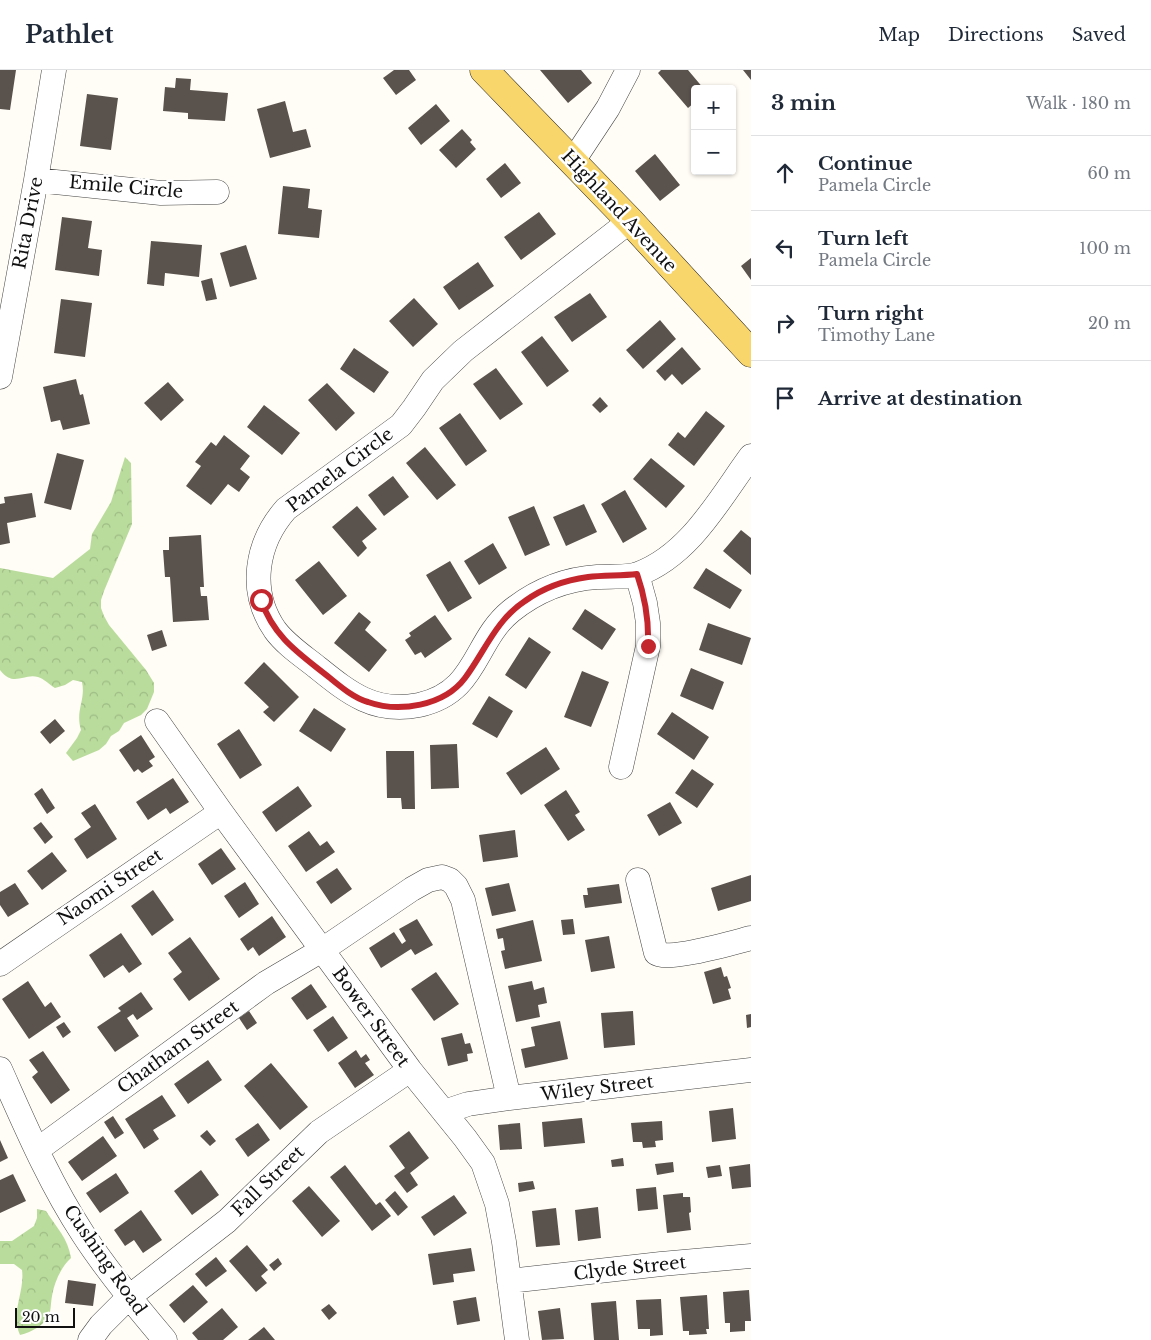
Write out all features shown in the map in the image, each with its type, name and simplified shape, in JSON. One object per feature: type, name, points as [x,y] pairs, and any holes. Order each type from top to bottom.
[{"type":"main road","name":"Highland Avenue","points":[[484,70],[630,221],[751,354]]},
{"type":"street","name":"Rita Drive","points":[[0,377],[54,70]]},
{"type":"street","points":[[573,161],[608,108],[628,70]]},
{"type":"street","name":"Emile Circle","points":[[36,180],[161,193],[217,192]]},
{"type":"street","name":"Pamela Circle","points":[[630,221],[462,351],[433,380],[401,425],[286,509],[271,527],[260,556],[260,592],[265,611],[276,631],[290,645],[351,694],[368,702],[387,706],[407,707],[431,701],[464,680],[496,628],[509,613],[537,594],[565,582],[587,577],[637,574],[656,565],[675,552],[694,534],[751,456]]},
{"type":"street","points":[[621,767],[648,646],[648,623],[645,603],[637,574]]},
{"type":"street","name":"Bower Street","points":[[157,721],[410,1070],[483,1163],[497,1204],[517,1340]]},
{"type":"street","name":"Naomi Street","points":[[0,964],[222,812]]},
{"type":"street","name":"Chatham Street","points":[[37,1150],[260,988],[322,950],[412,889],[438,877],[450,880],[456,886],[463,900],[509,1098]]},
{"type":"street","points":[[638,880],[656,953],[659,956],[670,956],[751,938]]},
{"type":"street","name":"Cushing Road","points":[[0,1070],[53,1183],[83,1234],[129,1297],[165,1340]]},
{"type":"street","name":"Fall Street","points":[[90,1340],[101,1325],[129,1297],[227,1221],[319,1132],[410,1070]]},
{"type":"street","name":"Wiley Street","points":[[444,1112],[468,1104],[509,1098],[751,1070]]},
{"type":"street","name":"Clyde Street","points":[[509,1281],[751,1256]]},
{"type":"green space","points":[[125,457],[131,463],[132,524],[104,591],[101,608],[109,625],[146,670],[154,683],[154,692],[147,709],[141,715],[124,723],[119,731],[111,736],[99,750],[73,761],[66,753],[81,730],[79,717],[83,694],[82,682],[73,680],[55,688],[40,678],[33,676],[14,679],[5,675],[0,670],[0,568],[53,578],[90,549],[92,534],[111,502]]},
{"type":"green space","points":[[37,1209],[46,1211],[64,1239],[71,1258],[56,1281],[48,1317],[38,1327],[20,1335],[17,1327],[17,1311],[22,1286],[22,1270],[14,1264],[0,1264],[0,1241],[12,1241],[34,1226],[37,1218]]},
{"type":"building","points":[[0,70],[16,70],[10,110],[0,109]]},
{"type":"building","points":[[394,70],[409,70],[416,80],[396,95],[383,78]]},
{"type":"building","points":[[540,70],[581,70],[592,83],[568,103]]},
{"type":"building","points":[[661,70],[688,70],[701,85],[691,85],[691,105],[688,108],[658,73]]},
{"type":"building","points":[[743,70],[751,70],[751,80]]},
{"type":"building","points":[[176,78],[191,79],[190,90],[228,93],[225,121],[188,119],[188,113],[163,111],[165,87],[175,88]]},
{"type":"building","points":[[87,94],[118,98],[111,150],[80,146]]},
{"type":"building","points":[[285,101],[293,132],[306,129],[311,147],[270,158],[257,109]]},
{"type":"building","points":[[436,104],[450,121],[421,145],[408,128]]},
{"type":"building","points":[[462,129],[472,140],[470,142],[476,149],[456,168],[439,150]]},
{"type":"building","points":[[655,154],[680,185],[660,201],[635,171]]},
{"type":"building","points":[[505,163],[521,183],[501,198],[486,179]]},
{"type":"building","points":[[283,186],[310,189],[308,208],[322,210],[319,238],[278,234]]},
{"type":"building","points":[[539,212],[556,234],[521,260],[504,237]]},
{"type":"building","points":[[62,217],[92,221],[88,248],[102,250],[99,276],[55,270]]},
{"type":"building","points":[[151,241],[202,245],[199,277],[165,273],[164,286],[147,284]]},
{"type":"building","points":[[246,245],[257,279],[230,287],[220,253]]},
{"type":"building","points":[[751,258],[751,280],[741,266]]},
{"type":"building","points":[[478,262],[494,286],[459,310],[443,287]]},
{"type":"building","points":[[212,278],[217,299],[206,301],[201,281]]},
{"type":"building","points":[[590,293],[607,317],[572,342],[554,317]]},
{"type":"building","points":[[414,298],[438,324],[413,347],[389,321]]},
{"type":"building","points":[[61,299],[92,303],[85,357],[54,353]]},
{"type":"building","points":[[660,320],[676,339],[643,369],[626,350]]},
{"type":"building","points":[[542,336],[569,371],[547,387],[521,352]]},
{"type":"building","points":[[682,347],[701,369],[682,385],[672,374],[665,381],[656,371]]},
{"type":"building","points":[[354,348],[389,372],[374,393],[340,369]]},
{"type":"building","points":[[496,368],[523,404],[500,420],[473,384]]},
{"type":"building","points":[[76,379],[80,395],[83,394],[90,424],[63,430],[60,420],[51,422],[43,387]]},
{"type":"building","points":[[168,382],[184,400],[161,421],[144,403]]},
{"type":"building","points":[[327,383],[355,413],[336,431],[308,400]]},
{"type":"building","points":[[600,397],[608,406],[600,413],[592,405]]},
{"type":"building","points":[[264,405],[300,433],[282,455],[247,427]]},
{"type":"building","points":[[706,411],[725,426],[694,466],[668,445],[678,432],[685,438]]},
{"type":"building","points":[[460,413],[487,451],[466,466],[439,428]]},
{"type":"building","points":[[224,435],[250,456],[240,469],[250,477],[239,492],[228,484],[211,505],[186,486],[201,466],[195,462],[211,442],[216,446]]},
{"type":"building","points":[[425,447],[456,485],[437,500],[406,463]]},
{"type":"building","points":[[57,453],[84,460],[71,510],[44,503]]},
{"type":"building","points":[[651,458],[685,486],[666,508],[633,479]]},
{"type":"building","points":[[393,476],[409,497],[384,516],[368,495]]},
{"type":"building","points":[[625,490],[647,529],[623,543],[601,504]]},
{"type":"building","points":[[32,493],[36,517],[7,523],[10,543],[0,545],[0,504],[5,503],[4,497]]},
{"type":"building","points":[[584,504],[597,532],[566,546],[553,517]]},
{"type":"building","points":[[357,506],[377,529],[362,541],[367,548],[358,557],[332,527]]},
{"type":"building","points":[[534,506],[550,545],[525,556],[508,517]]},
{"type":"building","points":[[741,530],[751,538],[751,575],[723,551]]},
{"type":"building","points":[[201,535],[204,587],[200,587],[201,596],[207,596],[209,620],[173,622],[170,577],[165,577],[163,550],[169,550],[169,537]]},
{"type":"building","points":[[493,543],[507,568],[479,585],[464,561]]},
{"type":"building","points":[[319,561],[347,596],[323,615],[295,580]]},
{"type":"building","points":[[450,561],[472,598],[448,612],[426,575]]},
{"type":"building","points":[[706,568],[742,590],[730,609],[693,588]]},
{"type":"building","points":[[585,609],[616,629],[602,650],[572,629]]},
{"type":"building","points":[[359,612],[371,622],[365,630],[387,650],[369,672],[334,643]]},
{"type":"building","points":[[435,615],[452,639],[425,658],[421,652],[415,655],[405,640],[411,636],[409,633]]},
{"type":"building","points":[[708,623],[751,638],[742,665],[699,650]]},
{"type":"building","points":[[162,630],[167,646],[152,651],[147,635]]},
{"type":"building","points":[[529,637],[551,652],[526,689],[505,675]]},
{"type":"building","points":[[264,662],[299,697],[274,722],[263,712],[269,707],[244,683]]},
{"type":"building","points":[[691,668],[724,682],[713,710],[680,696]]},
{"type":"building","points":[[582,671],[609,682],[591,727],[564,717]]},
{"type":"building","points":[[489,696],[513,711],[497,738],[472,724]]},
{"type":"building","points":[[314,708],[346,729],[331,752],[299,731]]},
{"type":"building","points":[[672,712],[709,737],[694,760],[657,734]]},
{"type":"building","points":[[55,719],[65,731],[50,744],[40,732]]},
{"type":"building","points":[[239,729],[262,765],[240,779],[217,744]]},
{"type":"building","points":[[141,735],[155,757],[149,761],[153,766],[142,773],[138,769],[134,772],[119,750]]},
{"type":"building","points":[[457,744],[459,788],[431,789],[430,745]]},
{"type":"building","points":[[546,747],[560,769],[521,795],[506,773]]},
{"type":"building","points":[[386,751],[414,751],[415,809],[402,809],[401,798],[387,798]]},
{"type":"building","points":[[692,769],[714,784],[697,808],[675,793]]},
{"type":"building","points":[[173,778],[189,802],[170,814],[166,808],[148,820],[136,802]]},
{"type":"building","points":[[298,786],[312,806],[276,832],[262,812]]},
{"type":"building","points":[[42,788],[55,808],[47,814],[34,794]]},
{"type":"building","points":[[566,790],[580,812],[575,815],[585,830],[568,841],[544,805]]},
{"type":"building","points":[[670,802],[682,823],[659,836],[647,815]]},
{"type":"building","points":[[95,804],[117,839],[87,859],[74,839],[91,827],[81,813]]},
{"type":"building","points":[[41,822],[53,837],[45,844],[33,828]]},
{"type":"building","points":[[515,830],[518,857],[483,862],[479,835]]},
{"type":"building","points":[[309,831],[320,846],[327,841],[335,852],[306,872],[288,846]]},
{"type":"building","points":[[221,848],[236,869],[212,885],[198,864]]},
{"type":"building","points":[[52,852],[67,871],[42,890],[27,871]]},
{"type":"building","points":[[337,868],[352,889],[331,904],[316,882]]},
{"type":"building","points":[[751,875],[751,901],[718,911],[711,888]]},
{"type":"building","points":[[245,882],[259,904],[239,918],[224,896]]},
{"type":"building","points":[[15,883],[29,904],[8,917],[0,905],[0,892]]},
{"type":"building","points":[[509,883],[516,911],[492,916],[485,888]]},
{"type":"building","points":[[619,884],[622,903],[585,908],[583,895],[588,895],[587,888]]},
{"type":"building","points":[[153,890],[174,920],[152,936],[131,906]]},
{"type":"building","points":[[272,916],[286,937],[259,956],[253,947],[248,951],[240,939]]},
{"type":"building","points":[[417,919],[433,945],[415,955],[411,949],[381,968],[369,948],[394,932],[402,944],[406,941],[399,929]]},
{"type":"building","points":[[573,919],[575,934],[563,935],[561,920]]},
{"type":"building","points":[[533,920],[542,961],[505,969],[501,951],[505,950],[503,938],[498,939],[496,929]]},
{"type":"building","points":[[121,933],[142,964],[129,973],[123,965],[104,978],[89,955]]},
{"type":"building","points":[[609,936],[615,968],[591,972],[585,940]]},
{"type":"building","points":[[190,937],[220,979],[189,1001],[173,979],[182,972],[168,953]]},
{"type":"building","points":[[721,967],[724,977],[727,976],[731,988],[728,989],[731,999],[713,1004],[704,972]]},
{"type":"building","points":[[436,972],[459,1004],[434,1021],[411,989]]},
{"type":"building","points":[[28,981],[45,1007],[51,1002],[61,1017],[29,1039],[2,999]]},
{"type":"building","points":[[532,981],[534,990],[544,987],[547,1003],[538,1005],[540,1017],[516,1022],[508,986]]},
{"type":"building","points":[[311,984],[327,1007],[307,1020],[291,998]]},
{"type":"building","points":[[141,992],[153,1009],[137,1020],[133,1014],[127,1018],[139,1036],[115,1052],[97,1027],[121,1011],[118,1008]]},
{"type":"building","points":[[249,1011],[257,1023],[247,1030],[239,1018]]},
{"type":"building","points":[[633,1011],[635,1045],[604,1048],[601,1013]]},
{"type":"building","points":[[751,1014],[751,1027],[747,1028],[746,1015]]},
{"type":"building","points":[[333,1016],[348,1038],[328,1052],[313,1030]]},
{"type":"building","points":[[560,1021],[568,1059],[525,1068],[521,1049],[535,1046],[531,1027]]},
{"type":"building","points":[[64,1022],[71,1032],[63,1038],[56,1027]]},
{"type":"building","points":[[462,1033],[465,1044],[470,1043],[473,1053],[467,1054],[468,1061],[448,1066],[441,1038]]},
{"type":"building","points":[[356,1050],[361,1058],[366,1054],[370,1060],[365,1063],[374,1075],[355,1088],[338,1063]]},
{"type":"building","points":[[43,1051],[70,1090],[51,1104],[32,1077],[38,1072],[29,1060]]},
{"type":"building","points":[[208,1060],[222,1080],[188,1104],[174,1084]]},
{"type":"building","points":[[271,1063],[308,1107],[280,1130],[244,1086]]},
{"type":"building","points":[[162,1095],[176,1116],[153,1130],[159,1139],[144,1149],[125,1119]]},
{"type":"building","points":[[733,1108],[736,1139],[712,1142],[709,1111]]},
{"type":"building","points":[[113,1116],[124,1133],[115,1139],[104,1122]]},
{"type":"building","points":[[582,1118],[585,1143],[544,1147],[542,1122]]},
{"type":"building","points":[[662,1121],[663,1140],[655,1141],[656,1147],[643,1148],[642,1142],[633,1142],[631,1123]]},
{"type":"building","points":[[258,1123],[270,1140],[248,1157],[235,1139]]},
{"type":"building","points":[[520,1123],[522,1149],[500,1150],[498,1125]]},
{"type":"building","points":[[207,1130],[216,1141],[210,1146],[200,1136]]},
{"type":"building","points":[[409,1131],[429,1158],[410,1173],[418,1185],[407,1193],[394,1176],[405,1168],[389,1146]]},
{"type":"building","points":[[103,1136],[117,1156],[82,1181],[68,1162]]},
{"type":"building","points":[[0,1140],[8,1158],[0,1162]]},
{"type":"building","points":[[623,1158],[624,1166],[612,1167],[611,1160]]},
{"type":"building","points":[[673,1162],[674,1172],[657,1175],[655,1164]]},
{"type":"building","points":[[750,1164],[751,1187],[732,1189],[729,1167]]},
{"type":"building","points":[[345,1165],[376,1205],[380,1202],[391,1216],[372,1231],[330,1177]]},
{"type":"building","points":[[720,1165],[722,1176],[708,1178],[706,1167]]},
{"type":"building","points":[[201,1170],[219,1195],[192,1215],[174,1191]]},
{"type":"building","points":[[116,1173],[129,1193],[100,1213],[86,1193]]},
{"type":"building","points":[[13,1174],[26,1201],[0,1213],[0,1180]]},
{"type":"building","points":[[533,1181],[535,1189],[519,1192],[518,1183]]},
{"type":"building","points":[[309,1186],[340,1221],[322,1237],[292,1201]]},
{"type":"building","points":[[656,1187],[658,1209],[638,1211],[636,1189]]},
{"type":"building","points":[[395,1191],[408,1207],[398,1216],[385,1200]]},
{"type":"building","points":[[683,1193],[683,1197],[690,1197],[691,1230],[667,1233],[663,1195]]},
{"type":"building","points":[[454,1195],[467,1213],[434,1236],[421,1217]]},
{"type":"building","points":[[598,1207],[601,1238],[578,1241],[575,1210]]},
{"type":"building","points":[[556,1208],[560,1245],[536,1247],[532,1211]]},
{"type":"building","points":[[141,1210],[162,1240],[143,1253],[134,1240],[125,1246],[114,1230]]},
{"type":"building","points":[[247,1245],[268,1270],[261,1276],[267,1283],[256,1292],[229,1261]]},
{"type":"building","points":[[471,1248],[475,1271],[453,1274],[454,1282],[433,1285],[428,1254]]},
{"type":"building","points":[[216,1257],[227,1271],[206,1287],[195,1274]]},
{"type":"building","points":[[278,1258],[282,1264],[274,1271],[269,1265]]},
{"type":"building","points":[[68,1280],[96,1284],[93,1306],[65,1303]]},
{"type":"building","points":[[193,1285],[208,1302],[184,1323],[169,1305]]},
{"type":"building","points":[[749,1290],[751,1321],[745,1321],[745,1331],[730,1332],[730,1323],[725,1323],[723,1292]]},
{"type":"building","points":[[707,1295],[709,1329],[706,1329],[707,1334],[689,1335],[689,1331],[683,1331],[680,1297]]},
{"type":"building","points":[[476,1297],[480,1321],[457,1325],[453,1301]]},
{"type":"building","points":[[661,1299],[663,1335],[650,1336],[650,1329],[638,1329],[636,1300]]},
{"type":"building","points":[[616,1301],[619,1340],[594,1340],[591,1303]]},
{"type":"building","points":[[329,1304],[337,1313],[329,1320],[321,1310]]},
{"type":"building","points":[[222,1308],[238,1327],[223,1340],[198,1340],[192,1333]]},
{"type":"building","points":[[560,1308],[564,1339],[542,1340],[538,1311]]},
{"type":"building","points":[[264,1327],[275,1340],[248,1340]]},
{"type":"route","points":[[261,600],[270,622],[290,645],[351,694],[368,702],[387,706],[407,707],[420,705],[449,692],[464,680],[496,628],[509,613],[524,601],[543,590],[565,582],[587,577],[614,577],[637,574],[645,603],[649,636],[648,646]]}]
